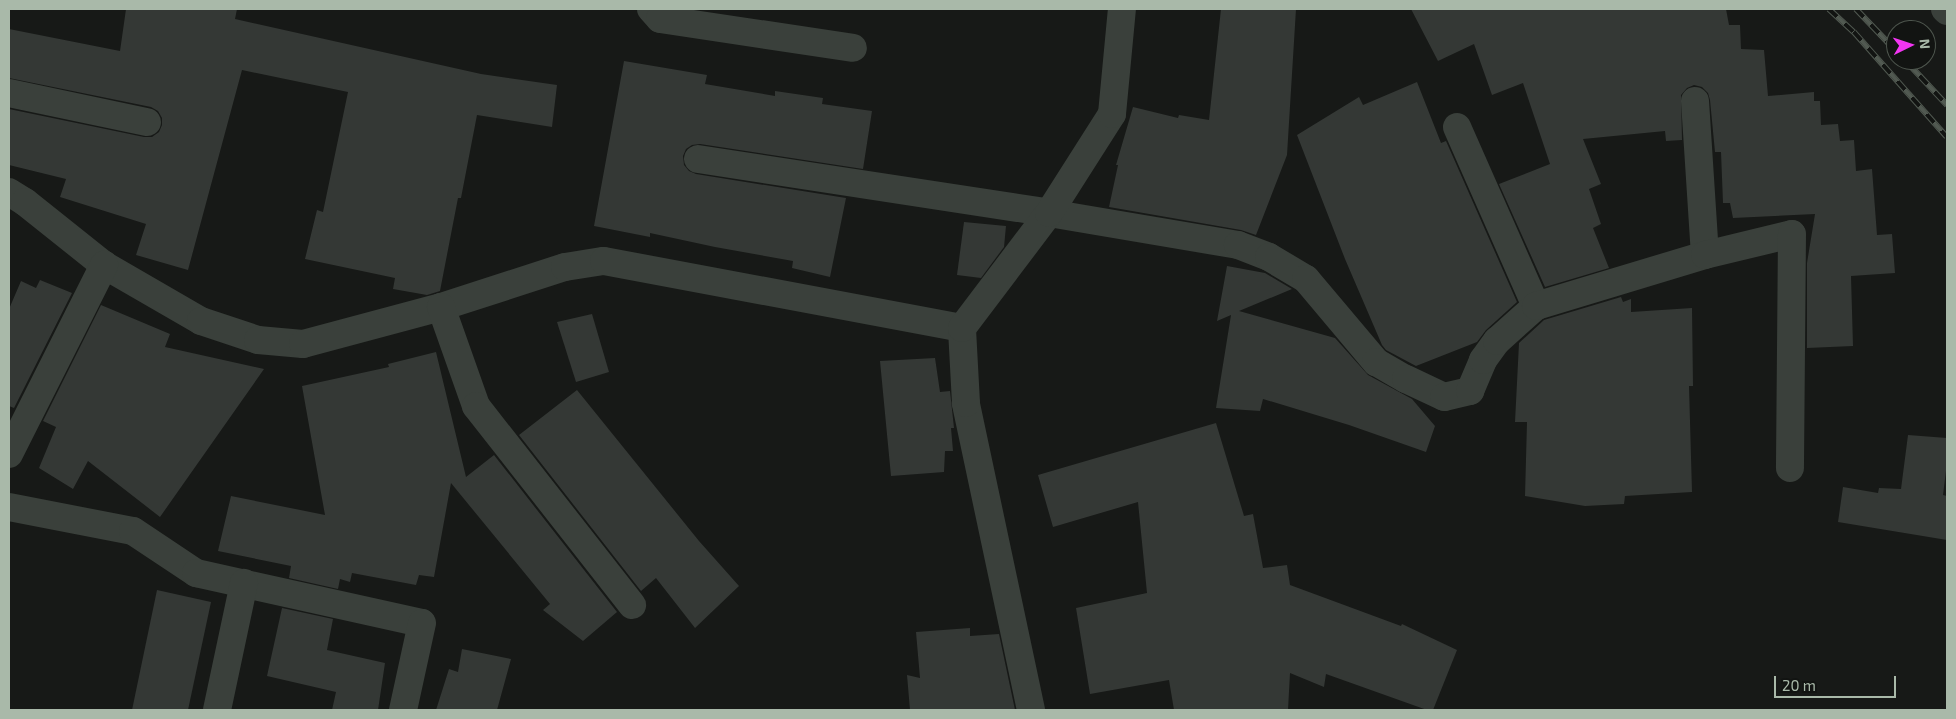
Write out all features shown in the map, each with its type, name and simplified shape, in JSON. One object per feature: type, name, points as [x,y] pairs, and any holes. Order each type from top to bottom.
[{"type":"street","points":[[650,9],[660,19],[853,48]]},
{"type":"street","points":[[1031,710],[966,403],[962,328],[1049,213],[1112,114],[1122,9]]},
{"type":"street","points":[[9,93],[147,122]]},
{"type":"street","points":[[1695,101],[1705,255]]},
{"type":"street","points":[[1457,127],[1536,306]]},
{"type":"street","points":[[698,159],[1049,213],[1238,245],[1269,257],[1306,279],[1376,362],[1444,397],[1470,391],[1483,360],[1497,340],[1536,306],[1705,255],[1792,234],[1790,468]]},
{"type":"street","points":[[9,192],[25,202],[104,265],[201,321],[258,340],[303,344],[441,307],[565,267],[604,261],[962,328]]},
{"type":"street","points":[[9,454],[104,265]]},
{"type":"street","points":[[441,307],[476,406],[632,605]]},
{"type":"street","points":[[9,507],[133,531],[196,572],[422,623],[404,710]]},
{"type":"street","points":[[217,710],[244,583]]},
{"type":"building","points":[[126,9],[237,9],[235,19],[481,74],[557,85],[552,127],[477,115],[461,198],[458,198],[440,291],[427,295],[393,289],[395,278],[305,259],[317,210],[323,212],[348,92],[242,70],[188,270],[136,255],[146,224],[60,197],[66,179],[9,165],[9,109],[144,137],[152,137],[159,132],[162,118],[158,111],[151,107],[9,78],[9,29],[120,51]]},
{"type":"building","points":[[1221,9],[1296,9],[1287,155],[1256,235],[1241,230],[1109,207],[1118,165],[1116,165],[1133,107],[1178,118],[1179,115],[1209,120]]},
{"type":"building","points":[[1411,9],[1726,9],[1729,25],[1740,25],[1741,49],[1764,50],[1768,96],[1814,92],[1814,101],[1820,101],[1821,125],[1838,124],[1840,141],[1854,140],[1856,171],[1872,169],[1877,235],[1892,234],[1895,273],[1851,276],[1853,346],[1807,348],[1807,263],[1815,214],[1733,218],[1730,203],[1723,203],[1721,152],[1715,152],[1708,93],[1702,87],[1694,85],[1687,88],[1681,95],[1682,140],[1666,141],[1665,131],[1583,139],[1601,184],[1589,189],[1601,224],[1593,228],[1609,268],[1545,287],[1499,184],[1550,164],[1523,83],[1492,95],[1474,44],[1438,61]]},
{"type":"building","points":[[624,61],[707,75],[705,84],[775,96],[775,91],[823,98],[822,104],[872,111],[863,169],[700,144],[692,145],[686,149],[683,156],[684,165],[689,171],[696,174],[846,198],[830,277],[792,268],[793,261],[650,233],[650,237],[594,226]]},
{"type":"building","points":[[1417,82],[1441,143],[1446,141],[1517,302],[1486,330],[1477,342],[1416,366],[1386,350],[1382,345],[1345,259],[1297,135],[1359,97],[1363,105]]},
{"type":"building","points":[[964,222],[1006,226],[1004,247],[981,278],[957,275]]},
{"type":"building","points":[[1227,266],[1265,273],[1292,289],[1239,311],[1335,338],[1368,375],[1412,399],[1435,426],[1426,452],[1349,425],[1263,399],[1260,411],[1216,408],[1231,315],[1217,321]]},
{"type":"building","points":[[40,280],[72,293],[14,408],[9,406],[9,309],[21,281],[36,288]]},
{"type":"building","points":[[1621,297],[1623,302],[1631,299],[1631,312],[1692,308],[1693,386],[1689,386],[1692,492],[1625,496],[1624,504],[1585,506],[1525,496],[1527,422],[1515,422],[1519,343],[1544,320]]},
{"type":"building","points":[[101,305],[170,334],[165,347],[264,369],[160,517],[88,461],[73,489],[39,468],[56,427],[43,421]]},
{"type":"building","points":[[592,314],[609,372],[576,382],[557,322]]},
{"type":"building","points":[[436,352],[466,477],[494,455],[617,612],[583,641],[543,610],[550,604],[451,483],[434,577],[419,575],[416,585],[352,573],[350,582],[340,579],[338,589],[289,578],[291,566],[218,551],[231,496],[325,515],[302,386],[389,367],[388,364]]},
{"type":"building","points":[[935,358],[940,392],[950,391],[954,428],[951,428],[953,451],[945,451],[944,472],[891,476],[880,361]]},
{"type":"building","points":[[577,390],[699,541],[739,586],[695,628],[656,578],[641,591],[519,435]]},
{"type":"building","points":[[1216,423],[1244,516],[1253,514],[1263,568],[1287,565],[1290,585],[1401,626],[1402,624],[1457,650],[1433,710],[1427,710],[1326,674],[1324,687],[1290,673],[1288,710],[1174,710],[1169,680],[1090,694],[1076,608],[1147,593],[1138,502],[1053,527],[1038,475]]},
{"type":"building","points":[[1908,435],[1947,438],[1947,463],[1943,495],[1947,496],[1947,540],[1838,522],[1843,487],[1878,493],[1879,488],[1901,489]]},
{"type":"building","points":[[157,590],[211,602],[188,710],[132,710]]},
{"type":"building","points":[[282,608],[333,619],[327,650],[385,663],[378,710],[332,710],[336,692],[267,676]]},
{"type":"building","points":[[970,628],[970,636],[999,634],[1015,710],[910,710],[907,675],[920,678],[916,632]]},
{"type":"building","points":[[462,649],[511,659],[497,710],[436,710],[449,669],[458,672]]},
{"type":"railway","points":[[1829,9],[1854,32],[1947,137]]},
{"type":"railway","points":[[1856,9],[1886,40]]},
{"type":"railway","points":[[1914,70],[1947,105]]}]
